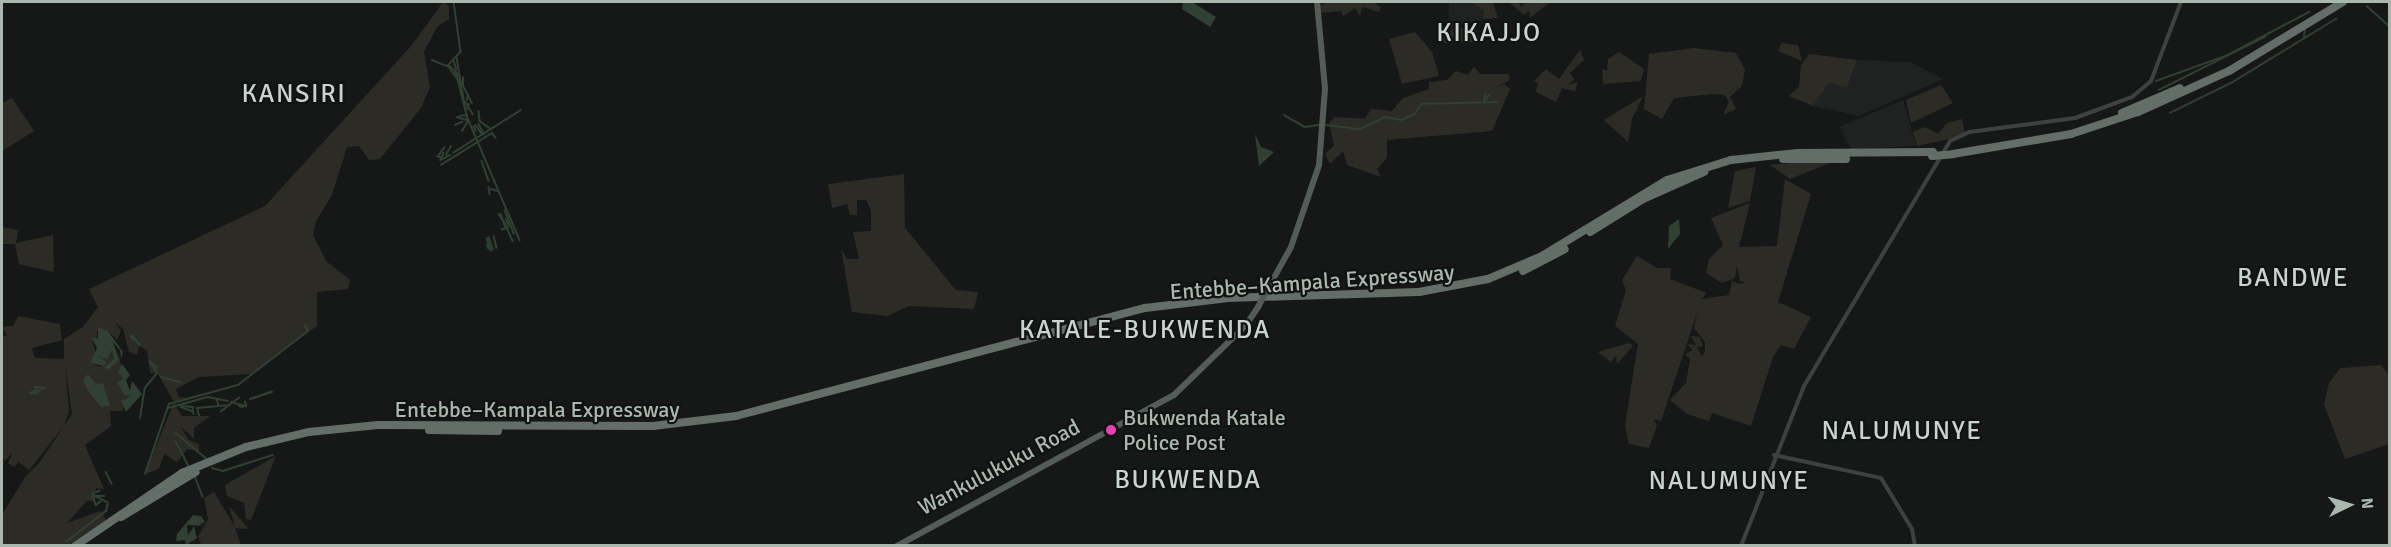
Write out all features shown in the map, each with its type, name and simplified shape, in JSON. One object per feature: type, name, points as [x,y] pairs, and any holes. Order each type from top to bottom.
[{"type":"highway","name":"Entebbe–Kampala Expressway","points":[[1953,152],[2063,131],[2125,112],[2224,68],[2334,2]]},
{"type":"highway","name":"Entebbe–Kampala Expressway","points":[[82,546],[201,470],[306,438],[378,429],[623,432],[743,419],[1142,313],[1237,302],[1415,297],[1469,289],[1532,268],[1643,199],[1726,166],[1953,152],[2071,134],[2138,112],[2229,71],[2343,2]]},
{"type":"highway","name":"Entebbe–Kampala Expressway","points":[[75,546],[182,473],[246,447],[309,432],[378,425],[653,426],[726,417],[1145,308],[1228,298],[1419,292],[1488,279],[1542,256],[1667,180],[1731,160],[1798,153],[1933,154]]},
{"type":"main road","name":"Wankulukuku Road","points":[[897,546],[1174,395],[1246,325],[1291,247],[1318,165],[1325,88],[1317,2]]},
{"type":"street","points":[[1741,546],[1774,455],[1804,386],[1950,141],[1969,132],[2074,117],[2132,97],[2151,81],[2181,2]]},
{"type":"street","points":[[1774,455],[1881,478],[1912,529],[1915,546]]},
{"type":"shaded area","points":[[443,2],[449,6],[449,19],[437,27],[424,52],[430,87],[421,108],[380,159],[369,160],[359,146],[347,147],[332,195],[316,221],[313,235],[326,261],[350,280],[348,289],[317,292],[317,326],[251,374],[199,377],[176,389],[179,397],[189,398],[174,403],[182,416],[210,416],[194,428],[194,439],[180,426],[189,440],[199,444],[199,451],[187,449],[177,462],[164,454],[159,469],[145,474],[174,402],[158,374],[150,373],[147,351],[139,345],[137,355],[129,352],[123,329],[115,322],[121,331],[117,340],[108,331],[97,331],[97,340],[92,338],[96,356],[90,363],[100,367],[107,362],[97,356],[112,350],[114,360],[104,368],[119,360],[116,342],[124,378],[117,382],[130,394],[122,411],[110,411],[111,426],[85,445],[104,489],[96,488],[94,501],[87,501],[67,523],[100,511],[106,520],[69,545],[2,545],[2,515],[25,477],[40,462],[64,426],[29,470],[19,462],[14,467],[8,463],[13,452],[5,461],[2,457],[2,337],[7,335],[2,327],[13,326],[18,316],[60,324],[62,340],[32,348],[35,358],[64,359],[64,339],[83,327],[98,307],[89,289],[265,206],[412,45]],"holes":[[[65,365],[72,414],[64,426],[69,412]]]},
{"type":"shaded area","points":[[1183,2],[1192,2],[1216,17],[1210,27],[1182,9]]},
{"type":"shaded area","points":[[1327,2],[1374,2],[1381,8],[1379,12],[1362,7],[1360,16],[1355,8],[1343,16],[1341,11],[1320,13],[1319,6]]},
{"type":"shaded area","points":[[1449,2],[1474,2],[1485,10],[1484,19],[1448,29]]},
{"type":"shaded area","points":[[1471,2],[1493,2],[1498,18],[1484,19],[1484,11]]},
{"type":"shaded area","points":[[1509,2],[1519,2],[1521,7],[1526,2],[1550,2],[1530,18],[1529,11],[1524,15]]},
{"type":"shaded area","points":[[1474,26],[1481,42],[1439,43],[1438,36],[1451,30]]},
{"type":"shaded area","points":[[1415,32],[1432,52],[1439,76],[1402,84],[1389,39]]},
{"type":"shaded area","points":[[1782,43],[1798,45],[1802,61],[1778,51]]},
{"type":"shaded area","points":[[1694,48],[1736,53],[1745,70],[1742,86],[1730,97],[1736,109],[1723,115],[1729,102],[1725,95],[1713,94],[1674,98],[1662,119],[1644,109],[1649,54]]},
{"type":"shaded area","points":[[1580,50],[1584,60],[1570,73],[1574,79],[1568,85],[1578,82],[1575,91],[1562,88],[1556,102],[1536,92],[1538,83],[1534,81],[1546,69],[1559,79]]},
{"type":"shaded area","points":[[1619,52],[1644,69],[1641,81],[1603,84],[1602,69],[1607,71],[1608,59]]},
{"type":"shaded area","points":[[1809,54],[1857,60],[1847,88],[1829,83],[1813,106],[1789,96],[1799,87],[1801,65]]},
{"type":"shaded area","points":[[1857,60],[1910,62],[1943,79],[1859,116],[1813,106],[1829,83],[1847,88]]},
{"type":"shaded area","points":[[1474,67],[1480,74],[1509,74],[1510,80],[1492,89],[1504,84],[1510,89],[1492,131],[1387,140],[1387,158],[1377,169],[1381,177],[1347,165],[1343,151],[1330,164],[1325,154],[1334,146],[1329,123],[1335,117],[1365,119],[1371,109],[1392,111],[1403,98],[1429,89],[1429,82],[1447,80],[1456,71],[1468,75]]},
{"type":"shaded area","points":[[1941,85],[1953,103],[1911,123],[1906,100]]},
{"type":"shaded area","points":[[1643,96],[1632,119],[1628,142],[1604,120]]},
{"type":"shaded area","points":[[12,98],[34,131],[2,151],[2,103]]},
{"type":"shaded area","points":[[1903,100],[1916,146],[1851,149],[1839,127]]},
{"type":"shaded area","points":[[1962,119],[1965,132],[1959,137],[1917,146],[1913,132],[1925,127],[1938,134],[1947,123]]},
{"type":"shaded area","points":[[1255,134],[1261,147],[1274,152],[1259,166]]},
{"type":"shaded area","points":[[1792,163],[1830,163],[1790,179],[1770,165]]},
{"type":"shaded area","points":[[1756,167],[1750,201],[1728,208],[1735,171]]},
{"type":"shaded area","points":[[904,174],[905,228],[956,290],[978,292],[974,309],[909,306],[888,316],[852,312],[841,248],[847,259],[859,259],[853,232],[871,231],[871,211],[866,200],[857,200],[857,215],[850,215],[847,204],[832,208],[828,184]]},
{"type":"shaded area","points":[[1785,179],[1811,194],[1778,302],[1811,317],[1794,349],[1781,345],[1773,357],[1751,426],[1712,413],[1709,421],[1687,414],[1670,400],[1686,383],[1690,359],[1685,354],[1693,350],[1687,344],[1696,345],[1691,336],[1700,337],[1703,346],[1697,347],[1702,356],[1705,351],[1705,342],[1694,328],[1697,313],[1661,421],[1653,419],[1657,425],[1649,448],[1629,444],[1625,425],[1638,344],[1615,326],[1626,290],[1622,280],[1637,256],[1657,268],[1671,268],[1670,279],[1707,293],[1701,299],[1729,295],[1732,281],[1739,284],[1746,282],[1740,281],[1737,266],[1735,278],[1722,283],[1706,273],[1709,259],[1723,245],[1711,218],[1750,203],[1739,247],[1777,246]]},
{"type":"shaded area","points":[[1679,219],[1680,234],[1668,249],[1669,226]]},
{"type":"shaded area","points":[[2,227],[18,230],[16,243],[53,235],[54,272],[19,264],[15,244],[2,244]]},
{"type":"shaded area","points":[[98,327],[108,331],[123,352],[121,359],[120,350],[113,342],[119,360],[108,370],[104,368],[114,359],[112,350],[107,359],[98,356],[107,362],[104,366],[90,363],[97,348],[91,337],[98,339]]},
{"type":"shaded area","points":[[1629,343],[1633,346],[1617,364],[1616,356],[1611,362],[1598,352]]},
{"type":"shaded area","points":[[122,364],[130,375],[126,380],[130,391],[132,381],[142,394],[126,412],[121,400],[127,399],[130,394],[125,396],[117,382],[124,378],[118,373]]},
{"type":"shaded area","points":[[2381,365],[2389,375],[2389,444],[2345,459],[2324,405],[2329,383],[2340,368]]},
{"type":"shaded area","points":[[88,374],[96,384],[103,383],[110,406],[101,407],[87,389],[83,380]]},
{"type":"shaded area","points":[[276,456],[251,520],[246,519],[244,503],[227,496],[225,485]]},
{"type":"shaded area","points":[[214,492],[235,527],[229,506],[249,529],[235,528],[241,545],[196,545],[201,544],[198,537],[208,519],[204,498]]},
{"type":"shaded area","points":[[193,515],[201,516],[205,522],[199,525],[205,526],[187,525],[188,535],[194,526],[197,538],[186,545],[185,540],[176,541],[177,534]]},
{"type":"waterway","points":[[454,2],[461,52],[449,65],[460,76],[467,116],[520,240]]},
{"type":"waterway","points":[[2367,6],[2390,27]]},
{"type":"waterway","points":[[2156,81],[2228,55],[2309,12]]},
{"type":"waterway","points":[[2170,113],[2233,82],[2336,19]]},
{"type":"waterway","points":[[2304,37],[2305,29]]},
{"type":"waterway","points":[[2159,90],[2265,37]]},
{"type":"waterway","points":[[457,57],[460,76]]},
{"type":"waterway","points":[[432,60],[452,68]]},
{"type":"waterway","points":[[454,61],[457,70]]},
{"type":"waterway","points":[[449,67],[460,82]]},
{"type":"waterway","points":[[455,70],[459,81]]},
{"type":"waterway","points":[[463,78],[463,85]]},
{"type":"waterway","points":[[458,79],[466,110]]},
{"type":"waterway","points":[[463,85],[472,103]]},
{"type":"waterway","points":[[467,100],[468,95]]},
{"type":"waterway","points":[[1484,101],[1485,95]]},
{"type":"waterway","points":[[1486,100],[1489,95]]},
{"type":"waterway","points":[[466,102],[473,114]]},
{"type":"waterway","points":[[1325,125],[1360,129],[1386,117],[1401,120],[1415,114],[1421,104],[1497,102]]},
{"type":"waterway","points":[[467,109],[469,104]]},
{"type":"waterway","points":[[453,153],[521,110]]},
{"type":"waterway","points":[[479,111],[480,121],[491,129]]},
{"type":"waterway","points":[[460,116],[467,115]]},
{"type":"waterway","points":[[1284,115],[1305,127],[1320,125]]},
{"type":"waterway","points":[[457,117],[467,120]]},
{"type":"waterway","points":[[462,131],[468,121]]},
{"type":"waterway","points":[[455,125],[462,122]]},
{"type":"waterway","points":[[479,124],[484,134]]},
{"type":"waterway","points":[[476,125],[482,134]]},
{"type":"waterway","points":[[474,126],[476,131]]},
{"type":"waterway","points":[[441,165],[492,133],[496,138]]},
{"type":"waterway","points":[[446,155],[451,146]]},
{"type":"waterway","points":[[439,155],[444,148]]},
{"type":"waterway","points":[[444,153],[441,160],[450,155]]},
{"type":"waterway","points":[[482,161],[489,181]]},
{"type":"waterway","points":[[489,187],[490,194]]},
{"type":"waterway","points":[[491,189],[498,191]]},
{"type":"waterway","points":[[505,210],[514,233]]},
{"type":"waterway","points":[[499,214],[508,228],[502,230]]},
{"type":"waterway","points":[[501,214],[506,228]]},
{"type":"waterway","points":[[506,219],[509,225]]},
{"type":"waterway","points":[[507,228],[513,241]]},
{"type":"waterway","points":[[494,236],[497,248]]},
{"type":"waterway","points":[[489,237],[493,249]]},
{"type":"waterway","points":[[487,238],[491,250]]},
{"type":"waterway","points":[[487,245],[489,249]]},
{"type":"waterway","points":[[145,474],[169,404],[238,385],[308,331],[305,326]]},
{"type":"waterway","points":[[132,335],[140,345]]},
{"type":"waterway","points":[[131,336],[134,340]]},
{"type":"waterway","points":[[140,418],[145,388],[157,373],[150,362],[158,367]]},
{"type":"waterway","points":[[161,377],[180,382]]},
{"type":"waterway","points":[[35,387],[45,388],[39,391]]},
{"type":"waterway","points":[[36,389],[38,394],[30,393],[36,391]]},
{"type":"waterway","points":[[250,399],[272,392],[253,399]]},
{"type":"waterway","points":[[168,408],[208,397],[228,401]]},
{"type":"waterway","points":[[230,404],[239,398]]},
{"type":"waterway","points":[[217,399],[219,405]]},
{"type":"waterway","points":[[231,402],[246,406],[245,402]]},
{"type":"waterway","points":[[199,416],[197,408],[230,405],[224,410]]},
{"type":"waterway","points":[[181,406],[193,407],[194,414]]},
{"type":"waterway","points":[[239,406],[243,407]]},
{"type":"waterway","points":[[181,407],[192,411]]},
{"type":"waterway","points":[[176,433],[206,458]]},
{"type":"waterway","points":[[176,441],[189,466]]},
{"type":"waterway","points":[[212,468],[223,471],[273,455]]},
{"type":"waterway","points":[[106,472],[112,484]]},
{"type":"waterway","points":[[195,476],[203,497]]},
{"type":"waterway","points":[[100,491],[93,494],[96,505],[101,501]]},
{"type":"waterway","points":[[66,542],[106,511],[108,503],[94,496],[104,496]]},
{"type":"place","name":"Bukwenda Katale Police Post","points":[[1111,430]]},
{"type":"district","name":"KIKAJJO","points":[[1489,34]]},
{"type":"district","name":"KANSIRI","points":[[294,95]]},
{"type":"district","name":"BANDWE","points":[[2293,279]]},
{"type":"district","name":"KATALE-BUKWENDA","points":[[1145,331]]},
{"type":"district","name":"NALUMUNYE","points":[[1902,432]]},
{"type":"district","name":"BUKWENDA","points":[[1188,481]]},
{"type":"district","name":"NALUMUNYE","points":[[1729,482]]}]
